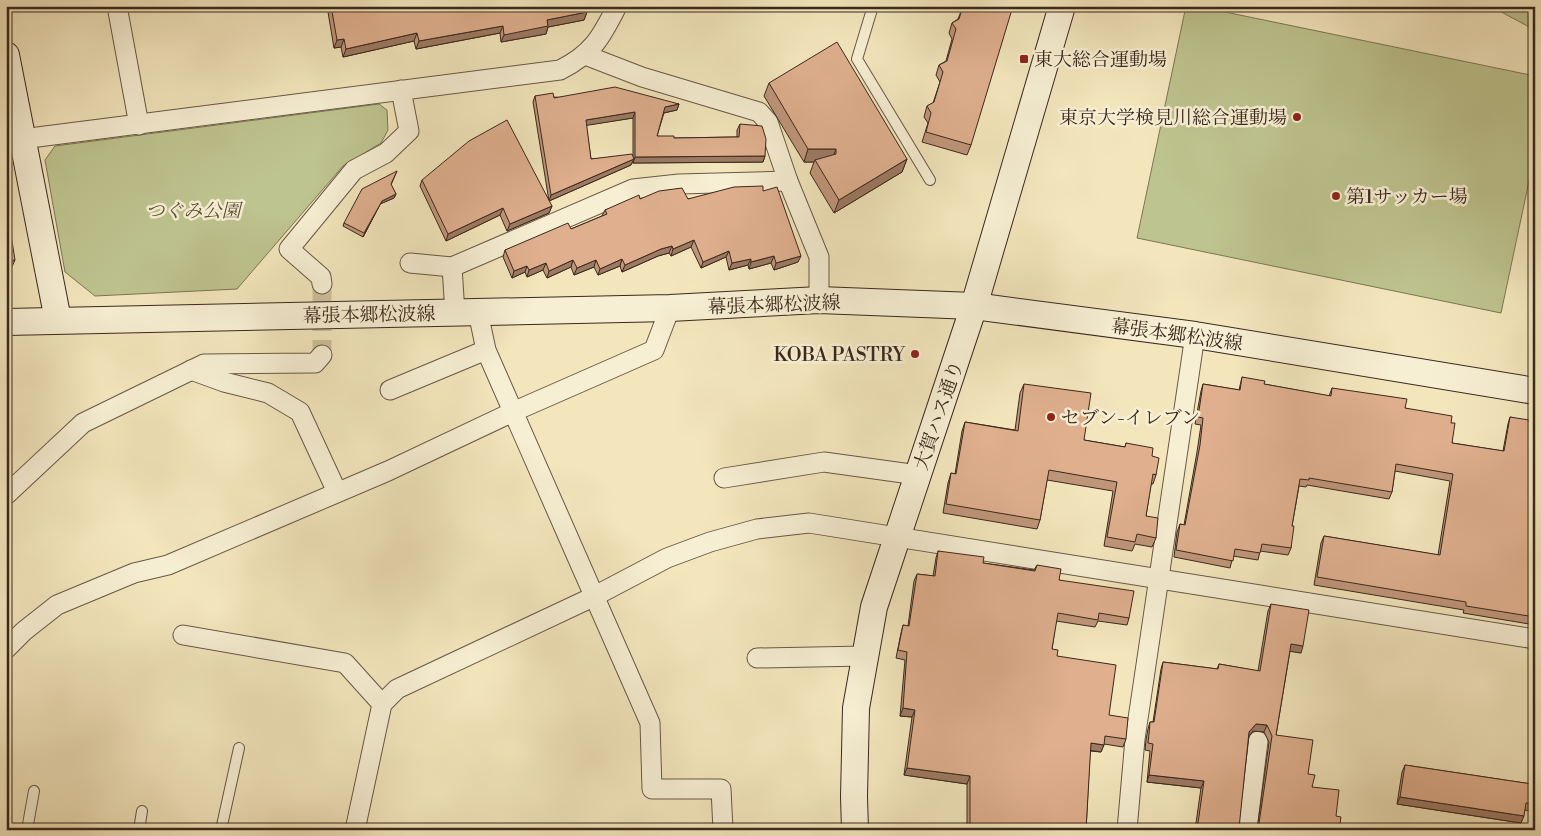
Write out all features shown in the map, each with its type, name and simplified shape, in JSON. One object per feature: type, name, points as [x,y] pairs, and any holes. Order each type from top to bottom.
[{"type":"street","points":[[117,6],[139,125]]},
{"type":"street","points":[[22,139],[560,70],[580,60],[585,55],[605,29],[616,6]]},
{"type":"street","name":"大賀ハス通り","points":[[855,830],[856,708],[874,607],[974,306],[1062,6]]},
{"type":"street","points":[[6,55],[58,320]]},
{"type":"street","points":[[585,55],[642,77],[759,112],[768,122],[788,181],[819,257],[819,300]]},
{"type":"street","points":[[322,284],[321,277],[289,250],[354,170],[386,154],[409,131],[401,90]]},
{"type":"street","points":[[410,263],[452,267],[633,188],[679,184],[788,181]]},
{"type":"street","points":[[452,267],[466,312],[515,411],[593,597],[650,723],[652,788],[721,789],[723,830]]},
{"type":"street","name":"幕張本郷松波線","points":[[6,322],[670,308],[819,300],[974,306],[1195,336],[1535,390]]},
{"type":"street","points":[[6,649],[24,631],[57,605],[134,573],[168,565],[388,471],[515,411],[654,350],[670,308]]},
{"type":"street","points":[[1127,830],[1135,739],[1195,336]]},
{"type":"street","points":[[390,390],[486,350]]},
{"type":"street","points":[[6,495],[83,423],[204,364],[315,363],[322,355]]},
{"type":"street","points":[[191,370],[224,382],[268,393],[300,412],[336,492]]},
{"type":"street","points":[[724,478],[824,462],[918,474]]},
{"type":"street","points":[[356,830],[382,704],[397,689],[593,597],[667,558],[710,542],[757,529],[809,523],[1535,639]]},
{"type":"street","points":[[183,635],[344,663],[382,704]]},
{"type":"street","points":[[758,658],[865,656]]},
{"type":"street","points":[[1247,830],[1258,742]]},
{"type":"lane","points":[[873,6],[857,59],[930,180]]},
{"type":"lane","points":[[221,830],[239,748]]},
{"type":"lane","points":[[27,830],[34,791]]},
{"type":"lane","points":[[139,830],[142,811]]},
{"type":"green space","name":"第1サッカー場","points":[[1186,6],[1196,6],[1535,76],[1535,153],[1501,313],[1137,238]]},
{"type":"green space","points":[[1490,6],[1535,6],[1535,30]]},
{"type":"green space","name":"つぐみ公園","points":[[379,104],[387,110],[388,130],[381,143],[343,166],[237,289],[95,296],[65,272],[45,160],[55,146]]},
{"type":"building","points":[[331,6],[586,6],[587,12],[547,20],[548,26],[504,35],[503,26],[419,41],[417,33],[346,49],[344,39],[337,40]]},
{"type":"building","points":[[963,6],[1013,6],[971,145],[926,132],[931,113],[927,106],[934,102],[943,72],[939,65],[947,61],[956,29],[952,23],[959,19]]},
{"type":"building","points":[[837,42],[907,159],[839,200],[815,160],[836,154],[836,149],[808,149],[769,83]]},
{"type":"building","points":[[615,87],[679,104],[665,107],[657,136],[674,136],[674,138],[739,137],[740,124],[762,126],[766,139],[765,156],[635,157],[635,112],[586,120],[591,159],[632,154],[634,159],[551,195],[535,96],[553,93],[554,98]]},
{"type":"building","points":[[507,120],[552,206],[510,224],[503,208],[448,234],[422,180],[469,141]]},
{"type":"building","points":[[397,171],[391,184],[396,194],[382,201],[364,233],[344,223],[362,189]]},
{"type":"building","points":[[763,186],[763,191],[777,187],[801,256],[776,263],[774,256],[751,262],[751,259],[732,263],[729,251],[703,262],[694,240],[673,249],[672,246],[661,249],[625,265],[622,259],[600,269],[596,260],[577,268],[573,260],[549,271],[546,263],[529,270],[527,266],[514,271],[505,250],[568,223],[571,229],[607,214],[605,210],[639,195],[640,199],[659,191],[682,188],[688,199],[734,187]]},
{"type":"building","points":[[11,235],[15,260],[6,261],[6,236]]},
{"type":"building","points":[[1242,377],[1265,381],[1264,384],[1331,396],[1332,388],[1407,399],[1405,408],[1452,416],[1451,423],[1455,423],[1452,443],[1504,451],[1510,417],[1529,420],[1529,422],[1535,424],[1535,617],[1466,606],[1466,602],[1317,577],[1324,536],[1440,555],[1453,474],[1396,464],[1392,492],[1309,478],[1309,480],[1300,479],[1292,526],[1294,526],[1291,548],[1262,544],[1260,553],[1235,549],[1233,561],[1176,550],[1180,524],[1185,525],[1200,445],[1203,418],[1198,417],[1203,384],[1240,390]]},
{"type":"building","points":[[1024,384],[1091,393],[1084,440],[1125,447],[1126,443],[1153,448],[1152,456],[1159,458],[1156,475],[1153,474],[1146,516],[1158,518],[1156,538],[1137,534],[1135,542],[1107,537],[1117,482],[1049,470],[1040,520],[946,504],[951,473],[956,474],[965,422],[1018,431]]},
{"type":"building","points":[[938,551],[984,557],[983,563],[1035,571],[1037,565],[1061,569],[1059,580],[1134,591],[1129,618],[1099,613],[1098,620],[1058,613],[1052,649],[1058,650],[1057,656],[1116,665],[1109,715],[1128,718],[1126,739],[1105,736],[1104,745],[1091,743],[1086,830],[1000,827],[1000,830],[970,830],[970,776],[907,768],[915,710],[903,708],[907,652],[898,650],[903,625],[909,626],[917,574],[935,576]]},
{"type":"building","points":[[1271,604],[1309,610],[1303,646],[1291,644],[1276,735],[1313,740],[1308,774],[1315,775],[1312,787],[1339,790],[1336,816],[1341,817],[1339,830],[1258,830],[1272,736],[1267,725],[1256,724],[1249,732],[1239,828],[1228,826],[1227,830],[1197,830],[1204,781],[1149,775],[1153,744],[1148,743],[1150,722],[1154,722],[1163,662],[1218,669],[1219,664],[1260,671]]},
{"type":"building","points":[[1405,765],[1532,784],[1535,766],[1535,804],[1526,803],[1524,816],[1400,797]]},
{"type":"tunnel","points":[[322,284],[322,355]]},
{"type":"place","name":"東大総合運動場","points":[[1024,59]]},
{"type":"place","name":"東京大学検見川総合運動場","points":[[1297,117]]},
{"type":"place","name":"第1サッカー場","points":[[1336,196]]},
{"type":"place","name":"KOBA PASTRY","points":[[915,354]]},
{"type":"place","name":"セブン-イレブン","points":[[1051,417]]}]
